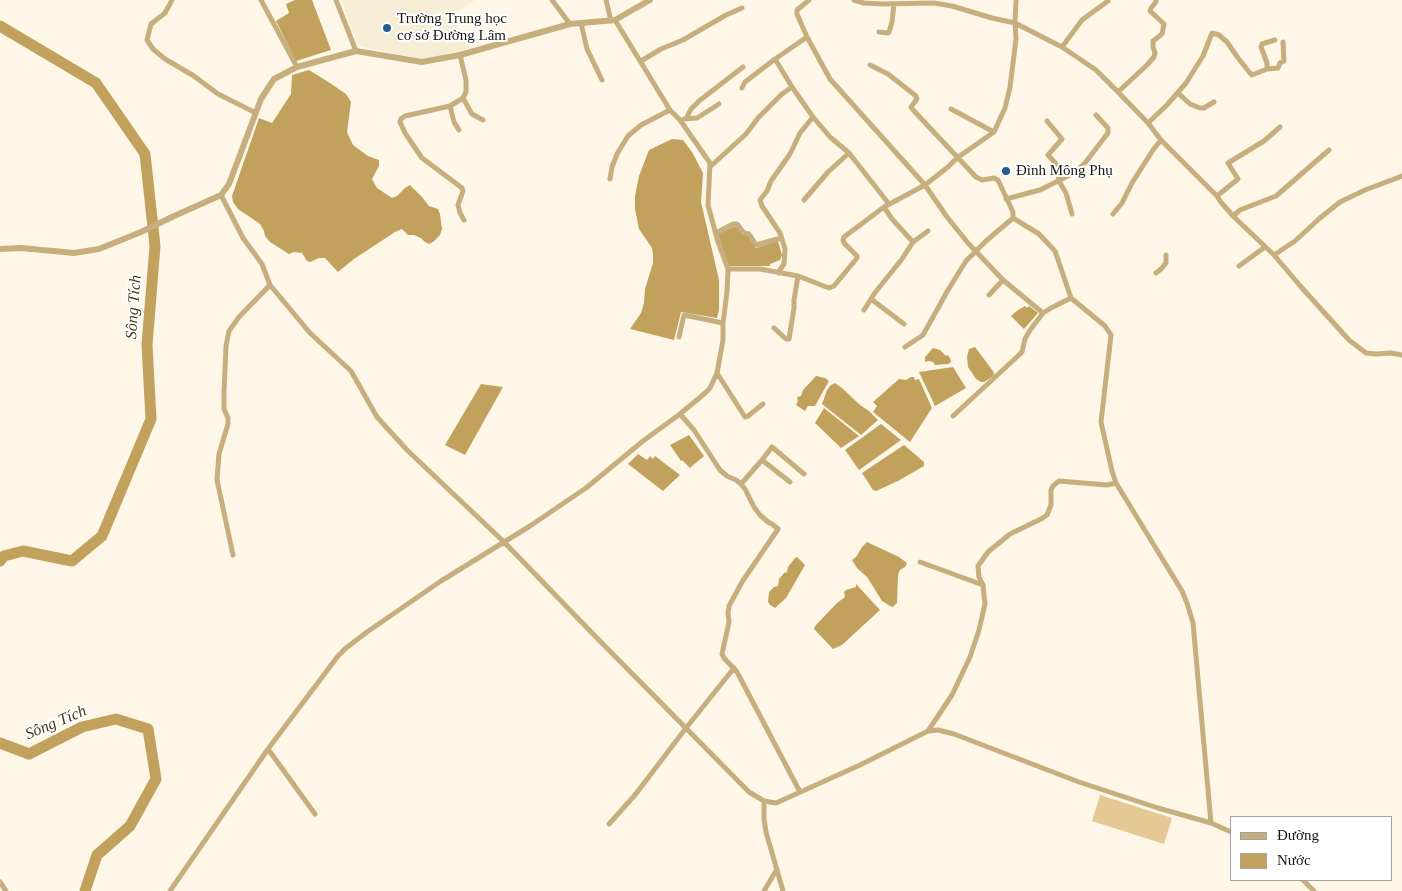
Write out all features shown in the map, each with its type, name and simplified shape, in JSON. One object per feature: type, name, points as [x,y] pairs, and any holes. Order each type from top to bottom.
[{"type":"street","points":[[172,0],[165,13],[151,24],[147,40],[153,49],[218,94],[256,113]]},
{"type":"street","points":[[261,0],[297,67]]},
{"type":"street","points":[[336,0],[356,51]]},
{"type":"street","points":[[552,0],[570,24]]},
{"type":"street","points":[[170,891],[268,749],[327,670],[346,648],[441,581],[530,526],[586,488],[710,388],[717,373],[724,340],[723,324],[728,269],[708,205],[710,166],[708,159],[680,120],[670,110],[641,61],[613,21],[606,0]]},
{"type":"street","points":[[0,249],[21,248],[74,253],[99,249],[221,195],[229,184],[261,99],[274,79],[297,67],[356,51],[422,62],[460,55],[570,24],[613,21],[650,0]]},
{"type":"street","points":[[809,0],[797,10],[797,14],[830,79],[925,184],[947,217],[968,243],[1003,280],[1044,313]]},
{"type":"street","points":[[854,0],[894,4],[901,2],[940,4],[1014,23],[1062,47],[1096,70],[1118,92],[1148,123],[1161,140],[1217,196],[1233,216],[1274,255],[1309,296],[1358,348],[1376,354],[1392,353],[1402,355]]},
{"type":"street","points":[[728,269],[760,268],[798,276],[832,288],[857,258],[856,254],[844,243],[844,237],[886,206],[925,184],[957,158],[994,132],[1005,108],[1010,87],[1016,38],[1014,23],[1016,0]]},
{"type":"street","points":[[1118,92],[1148,65],[1154,57],[1153,41],[1162,34],[1164,24],[1150,11],[1156,0]]},
{"type":"street","points":[[1062,47],[1082,20],[1108,1]]},
{"type":"street","points":[[879,32],[889,32],[894,4]]},
{"type":"street","points":[[641,61],[742,8]]},
{"type":"street","points":[[581,23],[587,49],[602,80]]},
{"type":"street","points":[[1148,123],[1178,93],[1198,64],[1212,33],[1219,35],[1227,42],[1251,74],[1277,69],[1284,62],[1284,42]]},
{"type":"street","points":[[742,88],[746,82],[775,59],[807,37]]},
{"type":"street","points":[[1267,70],[1267,63],[1261,46],[1275,40]]},
{"type":"street","points":[[460,55],[466,80],[466,92],[463,98],[450,106],[406,116],[401,118],[400,122],[422,158],[462,188],[463,191],[458,205],[464,220]]},
{"type":"street","points":[[775,59],[813,117],[830,137],[848,153],[886,206],[892,218],[913,242]]},
{"type":"street","points":[[870,65],[888,74],[916,96],[917,99],[912,108],[978,179],[996,178],[1013,212],[1013,218],[976,251],[960,269],[923,334],[905,347]]},
{"type":"street","points":[[686,119],[691,109],[699,101],[743,67]]},
{"type":"street","points":[[710,166],[746,134],[758,118],[782,94],[792,87]]},
{"type":"street","points":[[1178,93],[1190,104],[1200,108],[1204,108],[1214,102]]},
{"type":"street","points":[[463,98],[472,114],[483,120]]},
{"type":"street","points":[[680,120],[697,118],[719,104]]},
{"type":"street","points":[[450,106],[450,112],[459,130]]},
{"type":"street","points":[[951,109],[994,132]]},
{"type":"street","points":[[610,179],[617,154],[628,136],[641,125],[670,110]]},
{"type":"street","points":[[1006,199],[1032,193],[1059,182],[1074,173],[1108,133],[1108,128],[1096,116]]},
{"type":"street","points":[[778,273],[784,264],[785,249],[780,233],[760,200],[790,154],[800,133],[813,117]]},
{"type":"street","points":[[1047,121],[1062,139],[1048,155],[1057,165],[1059,182],[1066,193],[1072,214]]},
{"type":"street","points":[[1217,196],[1238,179],[1226,165],[1264,141],[1280,127]]},
{"type":"street","points":[[1113,214],[1122,203],[1132,183],[1161,140]]},
{"type":"street","points":[[1233,216],[1240,210],[1276,196],[1329,150]]},
{"type":"street","points":[[804,200],[828,172],[848,153]]},
{"type":"street","points":[[1274,255],[1295,241],[1340,202],[1402,176]]},
{"type":"street","points":[[221,195],[243,238],[262,264],[270,285],[310,333],[351,372],[377,417],[407,450],[504,542],[749,792],[764,801],[776,802],[860,766],[928,731],[938,730],[946,731],[1079,782],[1211,823],[1230,832]]},
{"type":"street","points":[[1013,218],[1038,234],[1055,251],[1071,298],[1105,326],[1111,335],[1102,422],[1112,471],[1116,483],[1188,603],[1193,623],[1211,823]]},
{"type":"street","points":[[716,233],[733,224],[737,224],[744,233],[749,234],[756,244],[781,238]]},
{"type":"street","points":[[864,310],[913,242],[928,231]]},
{"type":"street","points":[[1239,266],[1266,247]]},
{"type":"street","points":[[1156,273],[1166,263],[1166,255]]},
{"type":"street","points":[[774,328],[786,339],[789,339],[798,276]]},
{"type":"street","points":[[989,295],[1003,280]]},
{"type":"street","points":[[233,555],[218,480],[219,454],[228,424],[228,418],[224,409],[226,346],[229,331],[239,316],[270,285]]},
{"type":"street","points":[[953,416],[1022,352],[1025,339],[1030,330],[1044,313],[1071,298]]},
{"type":"street","points":[[871,299],[904,324]]},
{"type":"street","points":[[679,337],[684,315],[723,324]]},
{"type":"street","points":[[717,373],[745,417],[763,404]]},
{"type":"street","points":[[680,414],[720,470],[741,484],[760,515],[778,530],[742,582],[730,606],[729,622],[722,654],[734,668],[758,710],[800,792]]},
{"type":"street","points":[[741,484],[772,447],[804,474]]},
{"type":"street","points":[[762,460],[790,482]]},
{"type":"street","points":[[928,731],[952,695],[970,657],[984,614],[985,604],[978,566],[988,552],[1010,534],[1047,515],[1051,505],[1051,490],[1056,483],[1063,481],[1107,485],[1116,483]]},
{"type":"street","points":[[920,562],[983,585]]},
{"type":"street","points":[[609,824],[635,795],[734,668]]},
{"type":"street","points":[[268,749],[314,814]]},
{"type":"street","points":[[764,801],[766,832],[783,891]]},
{"type":"street","points":[[764,891],[776,869]]},
{"type":"street","points":[[1304,881],[1314,891]]},
{"type":"street","points":[[0,882],[6,891]]},
{"type":"shaded area","name":"Trường Trung học cơ sở Đường Lâm","points":[[341,0],[473,0],[450,16],[470,48],[442,56],[422,59],[358,45]]},
{"type":"shaded area","points":[[1100,795],[1172,818],[1164,844],[1092,821]]},
{"type":"water","points":[[295,0],[312,0],[331,50],[296,61],[276,21],[289,13],[286,4]]},
{"type":"water","points":[[309,70],[346,94],[351,102],[347,132],[353,145],[368,156],[379,160],[379,166],[372,179],[377,188],[392,198],[410,185],[429,206],[438,209],[442,229],[440,235],[433,242],[429,244],[414,235],[408,235],[402,229],[354,259],[338,272],[325,258],[319,258],[310,262],[307,261],[302,253],[294,252],[289,254],[270,242],[260,224],[238,209],[233,202],[232,196],[259,118],[272,123],[291,94],[292,75]]},
{"type":"water","points":[[672,139],[683,140],[703,173],[701,202],[719,280],[719,310],[717,318],[681,312],[674,340],[630,329],[641,313],[645,289],[653,263],[652,248],[639,229],[635,209],[635,196],[639,176],[649,150]]},
{"type":"water","points":[[735,226],[748,235],[756,248],[778,241],[782,255],[780,260],[770,264],[770,266],[728,266],[718,234]]},
{"type":"water","points":[[1025,306],[1027,308],[1029,306],[1038,313],[1024,329],[1011,316]]},
{"type":"water","points":[[975,347],[994,374],[984,382],[976,379],[968,367],[967,357],[969,349]]},
{"type":"water","points":[[933,348],[940,350],[946,356],[948,355],[951,362],[935,365],[933,362],[925,362],[925,357]]},
{"type":"water","points":[[953,367],[966,388],[935,406],[919,372]]},
{"type":"water","points":[[816,376],[829,381],[815,406],[808,406],[805,411],[796,405],[797,397],[801,396],[803,390]]},
{"type":"water","points":[[914,377],[915,380],[919,379],[932,408],[910,442],[873,412],[877,406],[873,402],[899,379],[906,380]]},
{"type":"water","points":[[835,383],[878,420],[861,435],[822,404],[827,390]]},
{"type":"water","points":[[481,384],[503,387],[465,455],[445,445]]},
{"type":"water","points":[[824,408],[859,436],[841,448],[815,423]]},
{"type":"water","points":[[881,424],[901,440],[859,470],[845,450]]},
{"type":"water","points":[[689,435],[704,456],[690,468],[681,461],[670,445]]},
{"type":"water","points":[[904,445],[924,462],[924,466],[898,481],[876,491],[873,490],[862,473]]},
{"type":"water","points":[[638,454],[647,460],[650,456],[653,459],[655,456],[680,475],[663,491],[628,464]]},
{"type":"water","points":[[867,542],[899,557],[907,563],[898,575],[897,603],[893,607],[882,601],[867,577],[857,568],[852,560]]},
{"type":"water","points":[[797,557],[805,565],[786,598],[775,608],[768,602],[769,592],[778,586],[779,579],[787,572],[788,567]]},
{"type":"water","points":[[856,584],[880,610],[842,645],[833,649],[814,629],[815,626],[845,597],[844,592],[856,587]]},
{"type":"waterway","name":"Sông Tích","points":[[0,26],[96,83],[145,154],[155,246],[147,345],[151,419],[102,536],[72,561],[23,551],[4,556],[0,561]]},
{"type":"waterway","name":"Sông Tích","points":[[0,743],[29,754],[82,727],[116,719],[148,729],[156,779],[130,826],[97,855],[85,891]]},
{"type":"place","name":"Trường Trung học cơ sở Đường Lâm","points":[[387,28]]},
{"type":"place","name":"Đình Mông Phụ","points":[[1006,171]]}]
